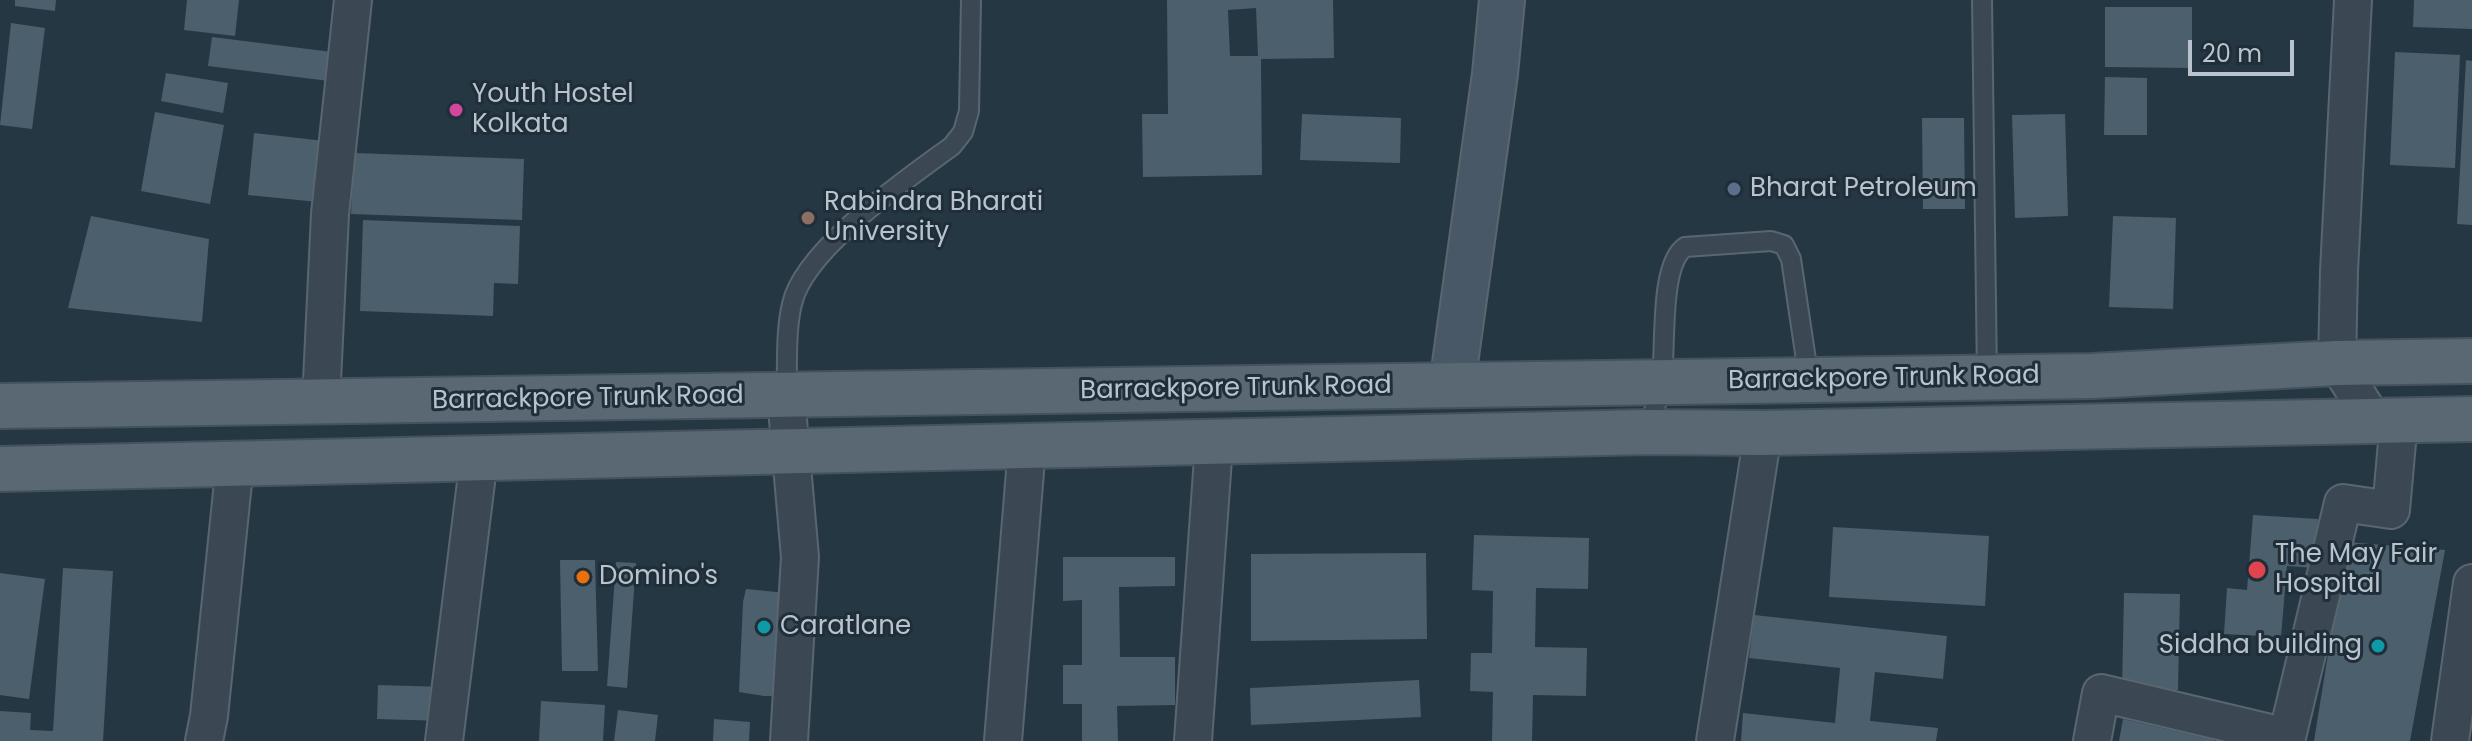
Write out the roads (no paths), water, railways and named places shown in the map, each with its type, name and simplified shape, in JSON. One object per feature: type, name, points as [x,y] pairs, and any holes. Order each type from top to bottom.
[{"type":"main road","name":"Barrackpore Trunk Road","points":[[0,406],[1987,378],[2092,376],[2337,363],[2472,361]]},
{"type":"main road","name":"Barrackpore Trunk Road","points":[[0,469],[1648,432],[1763,433],[2472,419]]},
{"type":"street","points":[[321,402],[330,214],[353,0]]},
{"type":"street","points":[[1452,385],[1495,74],[1502,0]]},
{"type":"street","points":[[2092,741],[2101,693],[2287,737],[2343,503],[2391,510],[2386,420],[2337,363],[2353,0]]},
{"type":"street","points":[[786,397],[800,557],[789,741]]},
{"type":"street","points":[[1715,741],[1763,433]]},
{"type":"street","points":[[1193,741],[1214,444]]},
{"type":"street","points":[[1003,741],[1027,447]]},
{"type":"street","points":[[444,741],[479,458]]},
{"type":"street","points":[[204,741],[211,700],[235,463]]},
{"type":"street","points":[[2450,741],[2472,583]]},
{"type":"lane","points":[[786,397],[792,303],[804,276],[836,237],[952,146],[963,132],[969,111],[971,0]]},
{"type":"lane","points":[[1982,0],[1987,378]]},
{"type":"lane","points":[[1648,432],[1661,383],[1671,270],[1678,252],[1685,247],[1771,241],[1784,245],[1791,259],[1809,380]]},
{"type":"place","name":"Youth Hostel Kolkata","points":[[456,110]]},
{"type":"place","name":"Bharat Petroleum","points":[[1734,189]]},
{"type":"place","name":"Rabindra Bharati University","points":[[808,218]]},
{"type":"place","name":"The May Fair Hospital","points":[[2257,570]]},
{"type":"place","name":"Domino's","points":[[583,577]]},
{"type":"place","name":"Caratlane","points":[[764,627]]},
{"type":"place","name":"Siddha building","points":[[2378,646]]}]
